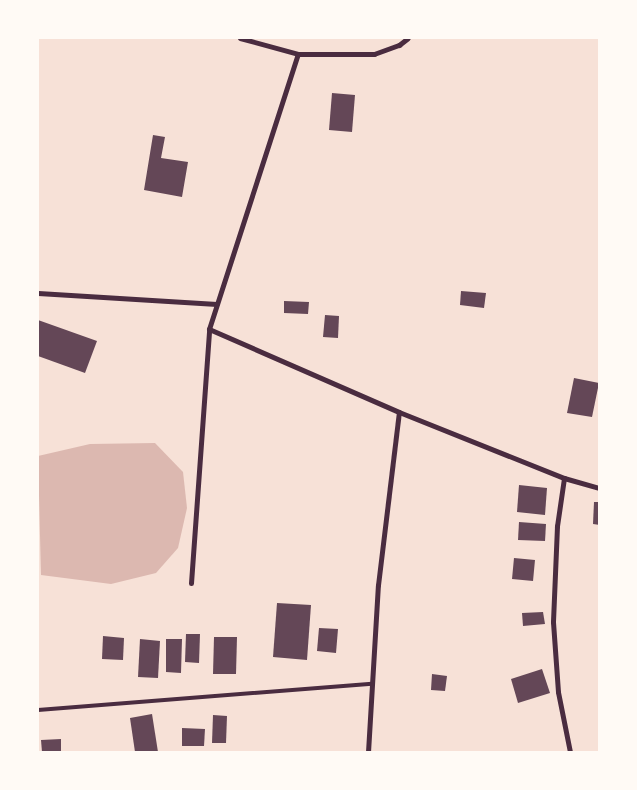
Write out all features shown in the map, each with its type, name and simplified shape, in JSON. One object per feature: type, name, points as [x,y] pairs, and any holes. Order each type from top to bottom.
[{"type":"street","points":[[240,38],[298,54],[374,54],[400,45],[408,38]]},
{"type":"street","points":[[191,582],[209,329],[298,54]]},
{"type":"street","points":[[38,294],[217,304]]},
{"type":"street","points":[[209,329],[399,412],[564,478],[600,488]]},
{"type":"street","points":[[368,752],[378,585],[399,412]]},
{"type":"street","points":[[564,478],[557,526],[553,622],[558,692],[570,752]]},
{"type":"lane","points":[[38,710],[372,684]]},
{"type":"shaded area","points":[[155,443],[183,472],[187,508],[178,548],[156,573],[111,584],[41,575],[38,456],[90,444]]},
{"type":"building","points":[[332,93],[355,95],[352,132],[329,130]]},
{"type":"building","points":[[153,135],[165,137],[161,158],[188,162],[182,197],[144,190]]},
{"type":"building","points":[[461,291],[486,293],[484,308],[460,305]]},
{"type":"building","points":[[284,301],[309,302],[308,314],[284,313]]},
{"type":"building","points":[[325,315],[339,316],[338,338],[323,337]]},
{"type":"building","points":[[38,320],[97,341],[85,373],[38,356]]},
{"type":"building","points":[[574,378],[599,383],[592,417],[567,413]]},
{"type":"building","points":[[519,485],[547,488],[545,515],[517,512]]},
{"type":"building","points":[[594,502],[600,502],[600,525],[593,524]]},
{"type":"building","points":[[519,522],[546,524],[545,541],[518,540]]},
{"type":"building","points":[[514,558],[535,560],[533,581],[512,579]]},
{"type":"building","points":[[277,603],[311,605],[307,660],[273,657]]},
{"type":"building","points":[[543,612],[545,624],[523,626],[522,613]]},
{"type":"building","points":[[319,628],[338,629],[336,653],[317,651]]},
{"type":"building","points":[[186,634],[200,634],[199,663],[185,662]]},
{"type":"building","points":[[103,636],[124,638],[123,660],[102,659]]},
{"type":"building","points":[[214,637],[237,637],[236,674],[213,674]]},
{"type":"building","points":[[140,639],[160,641],[158,678],[138,677]]},
{"type":"building","points":[[166,639],[182,639],[181,673],[166,672]]},
{"type":"building","points":[[542,669],[550,693],[518,703],[511,679]]},
{"type":"building","points":[[432,674],[447,676],[445,691],[431,690]]},
{"type":"building","points":[[152,714],[158,752],[135,752],[130,718]]},
{"type":"building","points":[[213,715],[227,716],[226,743],[212,743]]},
{"type":"building","points":[[182,728],[205,729],[204,746],[182,746]]},
{"type":"building","points":[[61,739],[61,752],[42,752],[41,740]]}]
